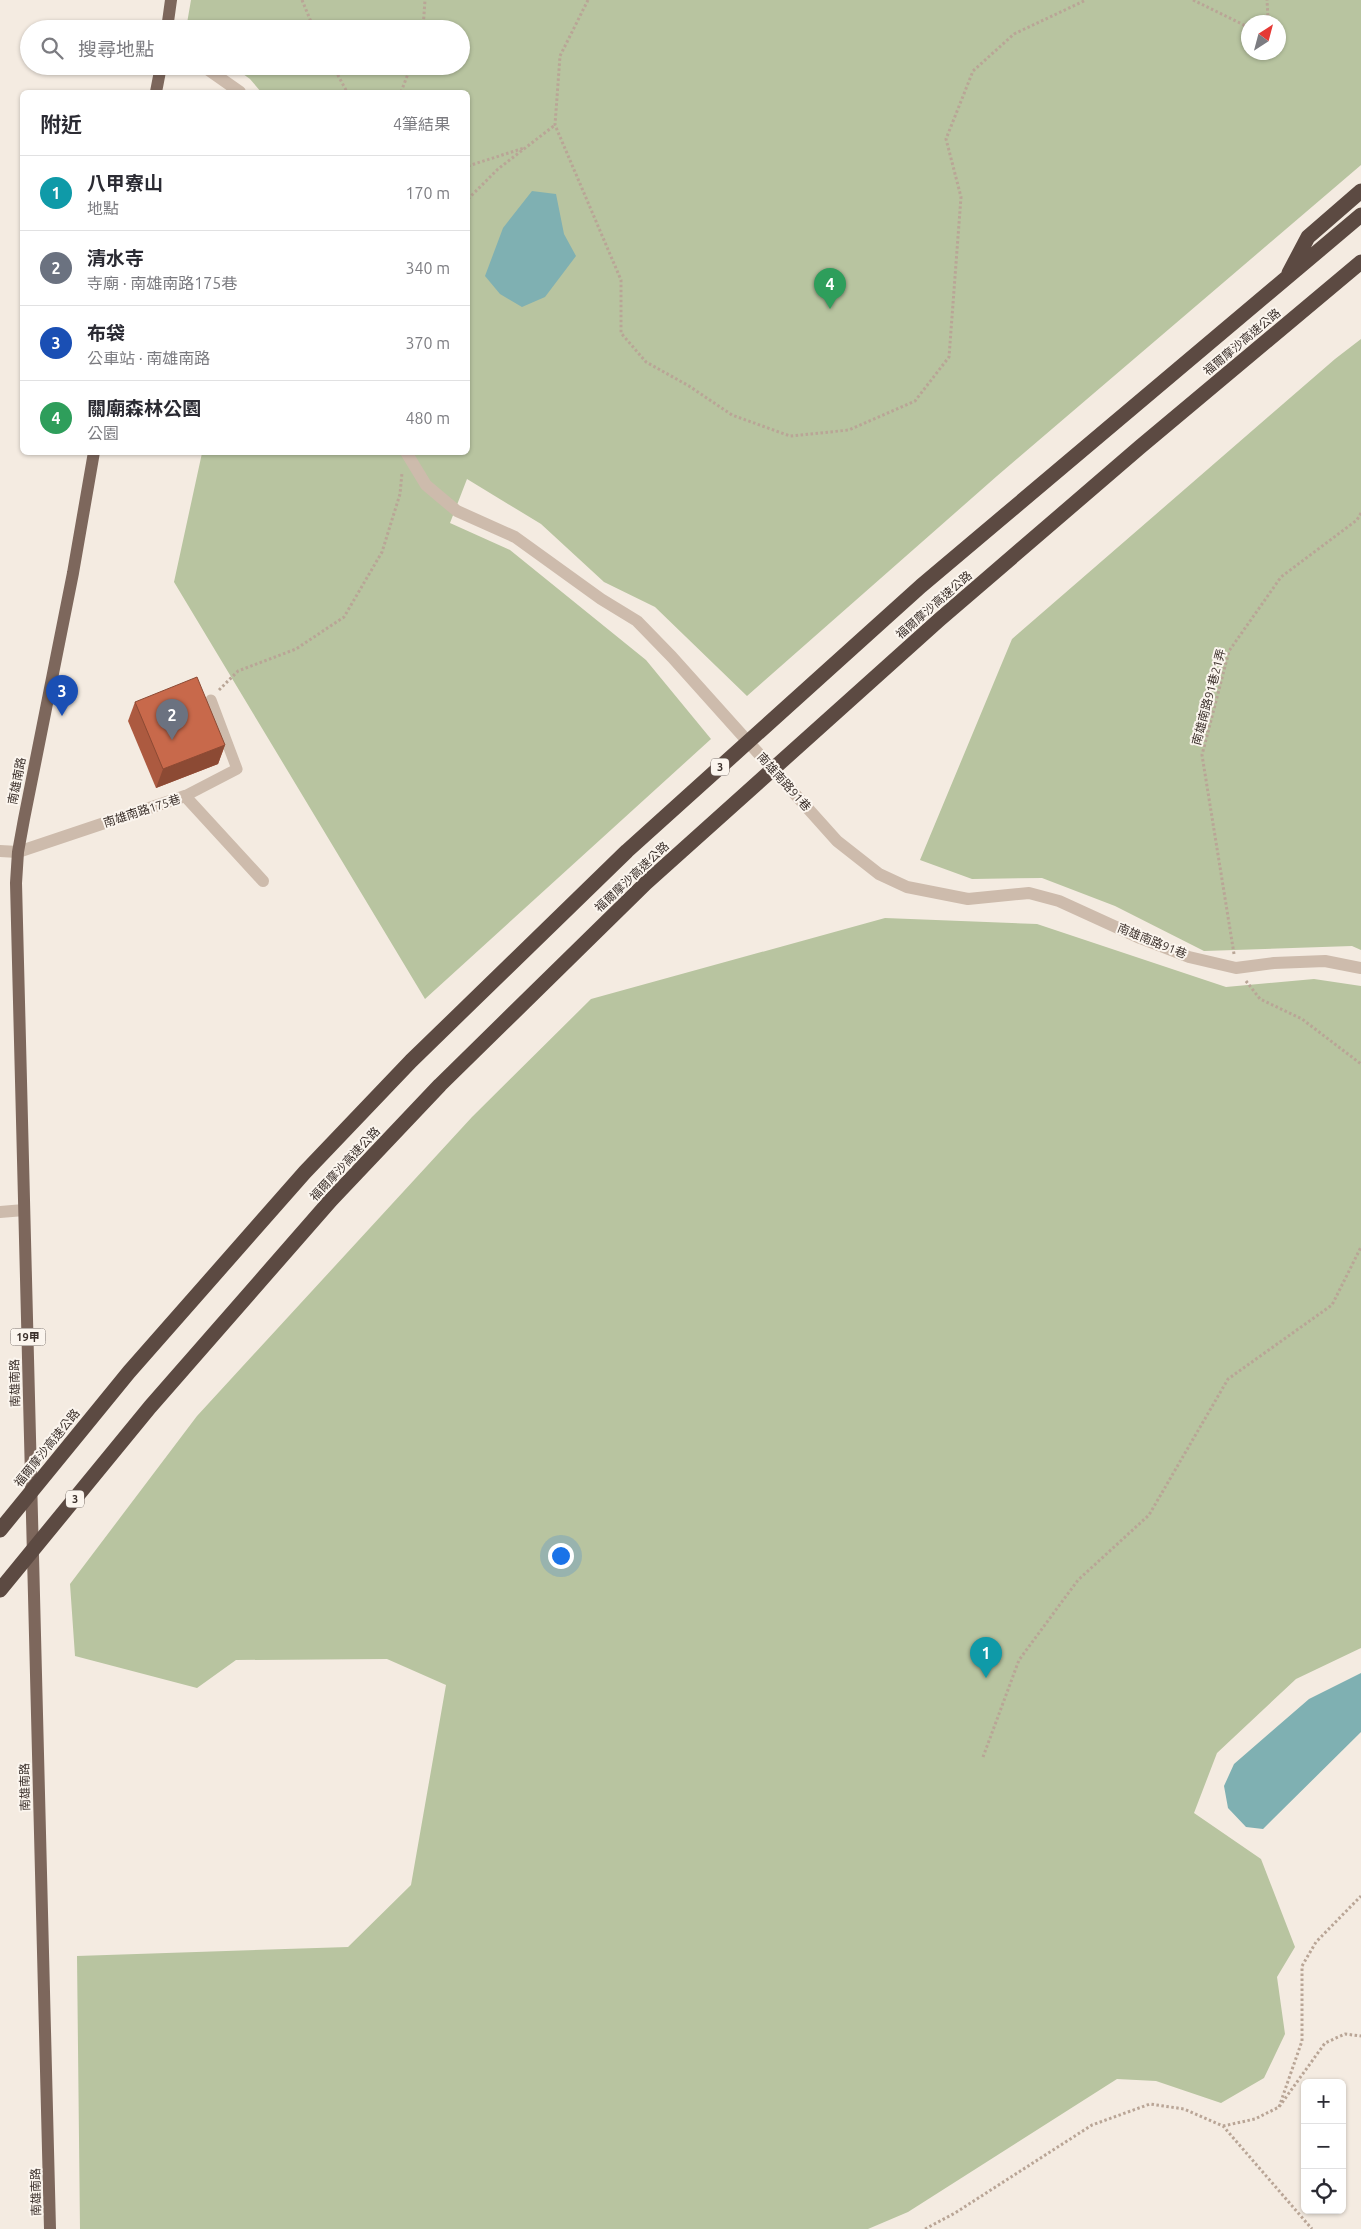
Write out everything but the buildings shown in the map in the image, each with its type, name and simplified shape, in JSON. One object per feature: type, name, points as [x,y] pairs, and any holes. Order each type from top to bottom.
[{"type":"highway","points":[[1284,281],[1308,237],[1361,191]]},
{"type":"highway","name":"福爾摩沙高速公路","points":[[0,1530],[129,1372],[304,1172],[404,1068],[627,851],[921,586],[1361,215]]},
{"type":"highway","name":"福爾摩沙高速公路","points":[[0,1590],[150,1407],[331,1200],[433,1092],[646,883],[939,620],[1148,440],[1361,262]]},
{"type":"main road","points":[[169,20],[172,0]]},
{"type":"main road","points":[[156,90],[159,75]]},
{"type":"main road","name":"南雄南路","points":[[50,2229],[16,883],[18,852],[73,572],[93,455]]},
{"type":"street","points":[[216,75],[237,90]]},
{"type":"street","name":"南雄南路91巷","points":[[408,455],[426,486],[457,511],[515,538],[601,599],[637,621],[672,657],[837,841],[879,874],[908,887],[968,899],[1029,893],[1059,901],[1140,938],[1189,957],[1236,968]]},
{"type":"street","name":"南雄南路175巷","points":[[18,852],[185,796],[263,881]]},
{"type":"street","points":[[0,851],[18,852]]},
{"type":"street","points":[[1236,968],[1274,963],[1325,961],[1361,968]]},
{"type":"street","points":[[0,1212],[24,1210]]},
{"type":"lane","points":[[185,796],[237,769],[211,700]]},
{"type":"path","points":[[302,0],[310,20]]},
{"type":"path","points":[[424,20],[425,0]]},
{"type":"path","points":[[588,0],[560,56],[555,125],[621,280],[621,333],[646,362],[689,386],[732,415],[790,436],[849,430],[915,401],[949,357],[961,197],[946,139],[973,71],[1014,34],[1086,0]]},
{"type":"path","points":[[1193,0],[1241,24]]},
{"type":"path","points":[[1267,0],[1268,15]]},
{"type":"path","points":[[338,75],[346,90]]},
{"type":"path","points":[[402,90],[408,75]]},
{"type":"path","points":[[470,197],[498,170],[555,125]]},
{"type":"path","points":[[470,165],[528,146]]},
{"type":"path","points":[[211,700],[238,671],[296,649],[344,617],[382,552],[400,494],[402,469]]},
{"type":"path","name":"南雄南路91巷21弄","points":[[1236,968],[1202,755],[1229,651],[1281,577],[1357,520],[1361,513]]},
{"type":"path","points":[[1236,968],[1260,999],[1302,1019],[1361,1064]]},
{"type":"path","points":[[983,1757],[1019,1660],[1078,1580],[1149,1515],[1228,1379],[1332,1305],[1361,1247]]},
{"type":"path","points":[[1279,2107],[1302,2041],[1302,1966],[1316,1942],[1361,1896]]},
{"type":"path","points":[[1223,2126],[1255,2119],[1279,2107],[1325,2043],[1344,2034],[1361,2036]]},
{"type":"path","points":[[925,2229],[955,2213],[1092,2125],[1150,2104],[1184,2109],[1223,2126],[1312,2229]]},
{"type":"green space","points":[[191,0],[1361,0],[1361,165],[997,476],[747,696],[655,607],[604,582],[541,524],[467,479],[450,523],[510,550],[646,660],[711,739],[425,999],[174,582],[202,455],[470,455],[470,90],[259,90],[244,75],[470,75],[470,20],[188,20]]},
{"type":"green space","points":[[1361,339],[1361,950],[1352,946],[1204,951],[1115,906],[1042,878],[972,879],[920,860],[1012,639],[1335,359]]},
{"type":"green space","points":[[885,918],[1037,924],[1226,987],[1314,979],[1361,986],[1361,1648],[1296,1679],[1217,1753],[1194,1813],[1261,1859],[1295,1947],[1277,1977],[1285,2034],[1264,2078],[1221,2103],[1156,2081],[1117,2079],[908,2212],[868,2229],[80,2229],[77,1956],[348,1947],[411,1885],[446,1685],[387,1659],[236,1660],[197,1688],[75,1656],[70,1584],[197,1416],[472,1117],[591,999]]},
{"type":"water","points":[[532,191],[556,194],[564,234],[576,256],[545,297],[522,307],[500,294],[485,276],[503,228]]},
{"type":"water","points":[[1361,1673],[1361,1732],[1263,1829],[1246,1827],[1228,1808],[1224,1786],[1234,1764],[1309,1699]]},
{"type":"place","name":"關廟森林公園","points":[[830,309]]},
{"type":"place","name":"布袋","points":[[62,716]]},
{"type":"place","name":"清水寺","points":[[172,740]]},
{"type":"place","name":"八甲寮山","points":[[986,1678]]}]
